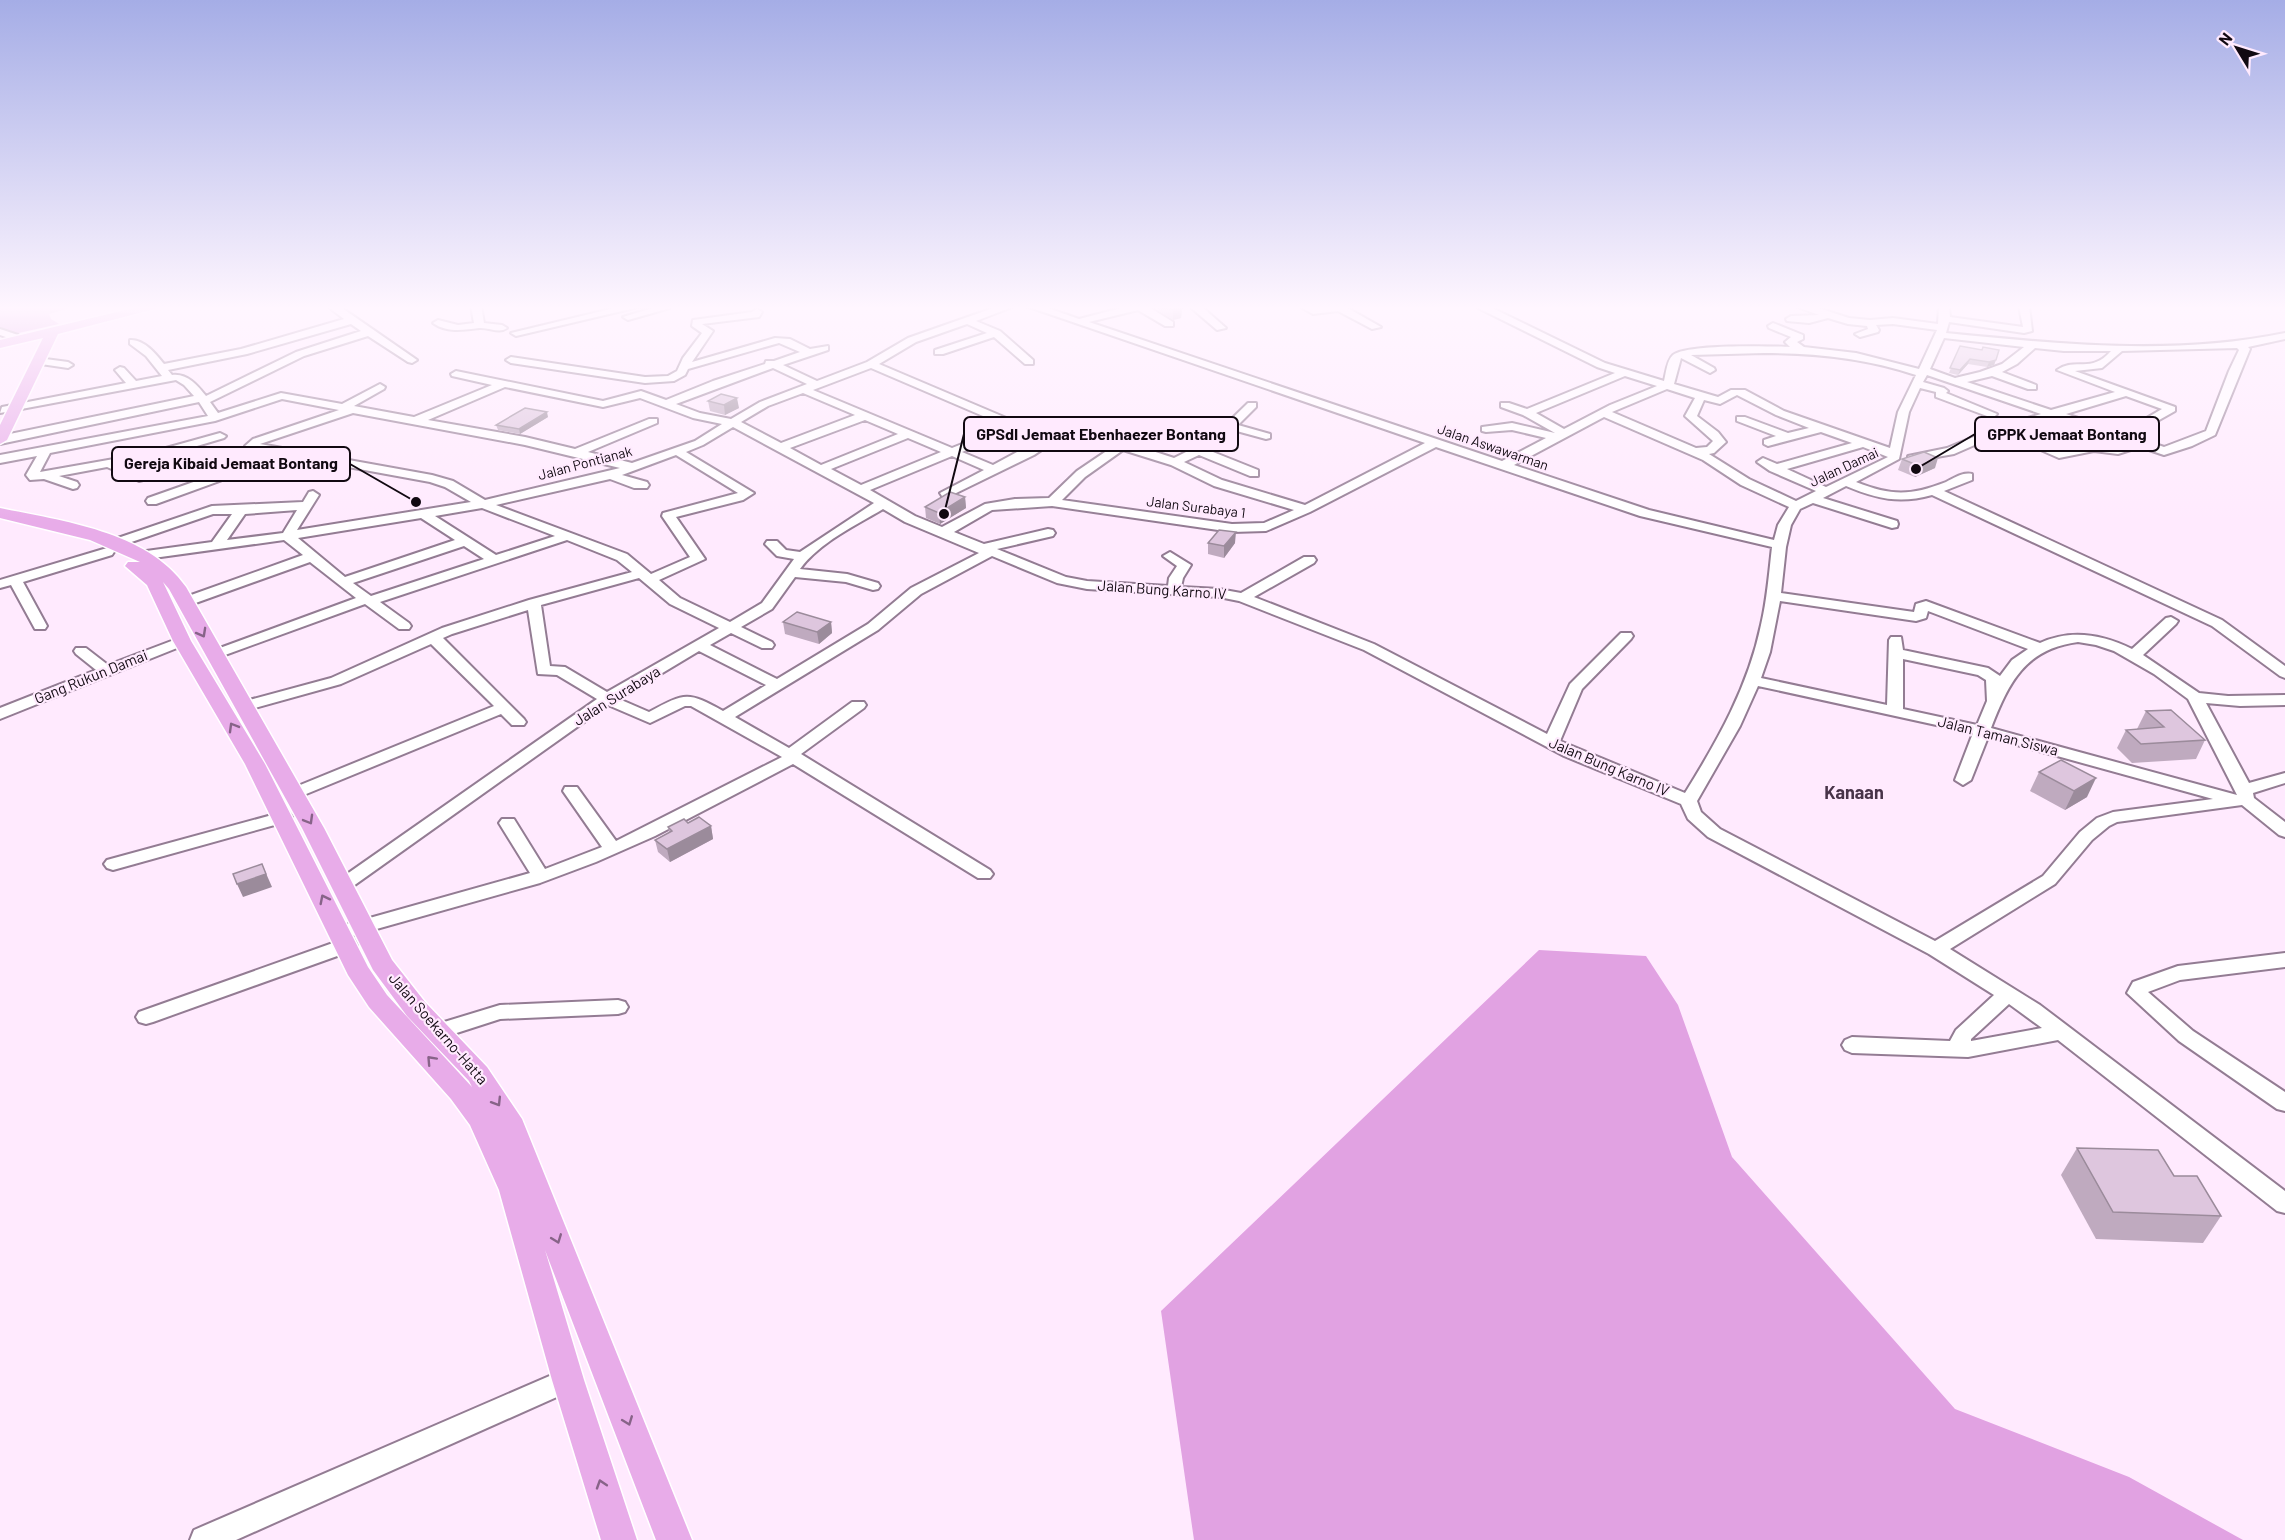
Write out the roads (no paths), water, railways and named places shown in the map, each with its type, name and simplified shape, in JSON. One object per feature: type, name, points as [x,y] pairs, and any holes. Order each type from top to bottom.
[{"type":"main road","points":[[0,440],[4,409],[21,378]]},
{"type":"main road","points":[[4,409],[26,378]]},
{"type":"main road","name":"Jalan Soekarno-Hatta","points":[[0,513],[92,536],[165,572],[185,602],[294,794],[382,964],[398,987],[478,1074],[512,1127],[511,1155]]},
{"type":"main road","name":"Jalan Soekarno-Hatta","points":[[0,521],[120,551],[155,583],[182,641],[283,817],[357,969],[378,1001],[461,1092],[511,1155],[674,1540]]},
{"type":"main road","name":"Jalan Soekarno-Hatta","points":[[524,1187],[568,1380],[619,1540]]},
{"type":"street","points":[[127,378],[134,386]]},
{"type":"street","points":[[4,409],[170,378],[184,379],[215,418]]},
{"type":"street","points":[[0,440],[202,400],[250,378]]},
{"type":"street","name":"Jalan Bung Karno IV","points":[[478,378],[603,404],[639,394],[703,418],[734,423],[860,490],[896,513],[1073,583],[1220,593],[1243,598],[1369,647],[1551,743],[1689,801]]},
{"type":"street","points":[[631,378],[645,380],[670,378]]},
{"type":"street","points":[[665,404],[733,378]]},
{"type":"street","points":[[801,378],[815,384]]},
{"type":"street","name":"Jalan Pontianak","points":[[120,551],[216,546],[287,536],[483,504],[611,475],[714,436],[764,404],[832,378]]},
{"type":"street","points":[[903,378],[1008,423],[1120,446],[1175,462],[1218,483],[1306,509]]},
{"type":"street","name":"Jalan Aswawarman","points":[[1243,378],[1645,513],[1780,545]]},
{"type":"street","points":[[1519,427],[1515,422],[1517,420],[1612,378]]},
{"type":"street","points":[[1641,378],[1718,400],[1734,392],[1741,393],[1773,410],[1863,443],[1892,458],[1941,454],[2002,429],[2126,392]]},
{"type":"street","points":[[1668,385],[1670,378]]},
{"type":"street","name":"Jalan Damai","points":[[1796,506],[1892,458],[1906,405],[1920,378]]},
{"type":"street","points":[[1924,378],[1942,391],[1940,395],[1991,414]]},
{"type":"street","points":[[1937,378],[1956,380],[2098,427],[2159,450],[2178,447],[2211,433],[2231,378]]},
{"type":"street","points":[[1956,380],[1968,378]]},
{"type":"street","points":[[2007,378],[2032,387]]},
{"type":"street","points":[[2085,378],[2170,409],[2148,422],[2098,427]]},
{"type":"street","points":[[416,421],[507,383]]},
{"type":"street","points":[[1502,466],[1641,394],[1668,385]]},
{"type":"street","points":[[380,387],[348,408],[251,445],[432,478],[449,484],[483,504],[564,537],[615,554],[647,576],[675,601],[766,645]]},
{"type":"street","points":[[802,389],[994,470]]},
{"type":"street","points":[[0,459],[215,418],[281,396],[576,453],[633,467]]},
{"type":"street","points":[[1699,454],[1710,450],[1720,442],[1716,436],[1697,424],[1691,417],[1703,396]]},
{"type":"street","points":[[1175,462],[1214,442],[1252,405]]},
{"type":"street","points":[[1505,405],[1530,415],[1559,435]]},
{"type":"street","points":[[1604,413],[1699,454],[1746,482],[1796,506],[1787,518],[1780,545],[1774,596],[1754,681],[1737,720],[1689,801],[1694,815],[1714,833],[1936,949],[2007,994],[2285,1204]]},
{"type":"street","points":[[780,448],[866,415]]},
{"type":"street","points":[[1741,419],[1788,437]]},
{"type":"street","points":[[576,453],[653,421]]},
{"type":"street","points":[[2021,423],[2055,437]]},
{"type":"street","points":[[2127,424],[2178,447]]},
{"type":"street","points":[[1231,426],[1266,435]]},
{"type":"street","points":[[1486,429],[1499,426],[1519,427],[1559,435]]},
{"type":"street","points":[[1768,442],[1821,428]]},
{"type":"street","points":[[2002,429],[2059,454],[2094,447],[2118,450],[2140,443]]},
{"type":"street","points":[[946,493],[1030,452],[1060,433]]},
{"type":"street","points":[[821,469],[907,434]]},
{"type":"street","points":[[45,452],[32,475],[36,477],[149,456],[220,436]]},
{"type":"street","points":[[106,465],[118,438]]},
{"type":"street","points":[[860,490],[986,438]]},
{"type":"street","name":"Jalan Surabaya 1","points":[[942,533],[994,505],[1052,502],[1246,529],[1274,525],[1434,442]]},
{"type":"street","points":[[1826,491],[1768,465],[1810,460],[1863,443]]},
{"type":"street","points":[[1052,502],[1081,474],[1120,446]]},
{"type":"street","points":[[244,706],[336,681],[433,637],[534,603],[647,576],[698,559],[668,516],[696,507],[726,502],[748,493],[677,451]]},
{"type":"street","points":[[1200,451],[1254,473]]},
{"type":"street","points":[[152,501],[288,452]]},
{"type":"street","points":[[106,465],[139,477]]},
{"type":"street","points":[[611,475],[643,485]]},
{"type":"street","points":[[47,476],[74,485]]},
{"type":"street","points":[[1846,482],[1890,497],[1934,490],[1968,477]]},
{"type":"street","points":[[1934,490],[2217,623],[2285,673]]},
{"type":"street","points":[[1811,498],[1892,524]]},
{"type":"street","points":[[0,584],[120,551],[208,511],[240,510],[310,500],[287,536],[343,582],[404,626]]},
{"type":"street","name":"Jalan Surabaya","points":[[343,885],[607,699],[767,606],[803,556],[883,503]]},
{"type":"street","points":[[216,546],[240,510]]},
{"type":"street","points":[[424,514],[494,560]]},
{"type":"street","points":[[723,718],[873,627],[916,591],[985,550],[1048,533]]},
{"type":"street","points":[[214,655],[368,600],[564,537]]},
{"type":"street","points":[[343,582],[466,541]]},
{"type":"street","points":[[772,544],[782,553],[803,556]]},
{"type":"street","points":[[1170,556],[1184,565],[1176,578],[1174,590]]},
{"type":"street","points":[[185,602],[311,557]]},
{"type":"street","points":[[1243,598],[1310,560]]},
{"type":"street","points":[[790,572],[847,578],[873,586]]},
{"type":"street","points":[[15,580],[40,626]]},
{"type":"street","points":[[1774,596],[1916,617],[1921,615],[1921,607],[1926,605],[2039,648]]},
{"type":"street","points":[[534,603],[543,671],[560,670],[607,699],[650,718],[688,700],[792,756],[984,874]]},
{"type":"street","points":[[2135,654],[2171,621]]},
{"type":"street","points":[[1551,743],[1575,687],[1626,636]]},
{"type":"street","points":[[433,637],[518,722]]},
{"type":"street","points":[[1963,780],[1995,702],[2017,664],[2050,641],[2074,638],[2106,644],[2135,654],[2194,696],[2227,702],[2285,700]]},
{"type":"street","name":"Gang Rukun Damai","points":[[0,714],[182,641]]},
{"type":"street","points":[[698,645],[777,685]]},
{"type":"street","points":[[1895,711],[1896,647],[1983,671],[1994,678],[1995,702]]},
{"type":"street","points":[[81,651],[106,671]]},
{"type":"street","name":"Jalan Taman Siswa","points":[[1754,681],[1984,731],[2243,797]]},
{"type":"street","points":[[2194,696],[2243,797],[2285,831]]},
{"type":"street","points":[[146,1017],[344,939],[363,925],[541,876],[612,848],[792,756],[858,705]]},
{"type":"street","points":[[294,794],[503,708]]},
{"type":"street","points":[[1936,949],[2049,880],[2061,870],[2094,826],[2103,821],[2113,817],[2243,797],[2285,778]]},
{"type":"street","points":[[571,791],[612,848]]},
{"type":"street","points":[[113,864],[283,817]]},
{"type":"street","points":[[508,823],[541,876]]},
{"type":"street","points":[[2285,960],[2178,973],[2140,987],[2137,991],[2140,998],[2186,1036],[2285,1103]]},
{"type":"street","points":[[1957,1048],[1963,1035],[2007,994]]},
{"type":"street","points":[[438,1031],[500,1011],[618,1007]]},
{"type":"street","points":[[1852,1045],[1980,1048],[2060,1032]]},
{"type":"street","points":[[204,1540],[568,1380]]},
{"type":"place","name":"GPPK Jemaat Bontang","points":[[1916,469]]},
{"type":"place","name":"Gereja Kibaid Jemaat Bontang","points":[[416,502]]},
{"type":"place","name":"GPSdI Jemaat Ebenhaezer Bontang","points":[[944,514]]},
{"type":"district","name":"Kanaan","points":[[1854,793]]}]
